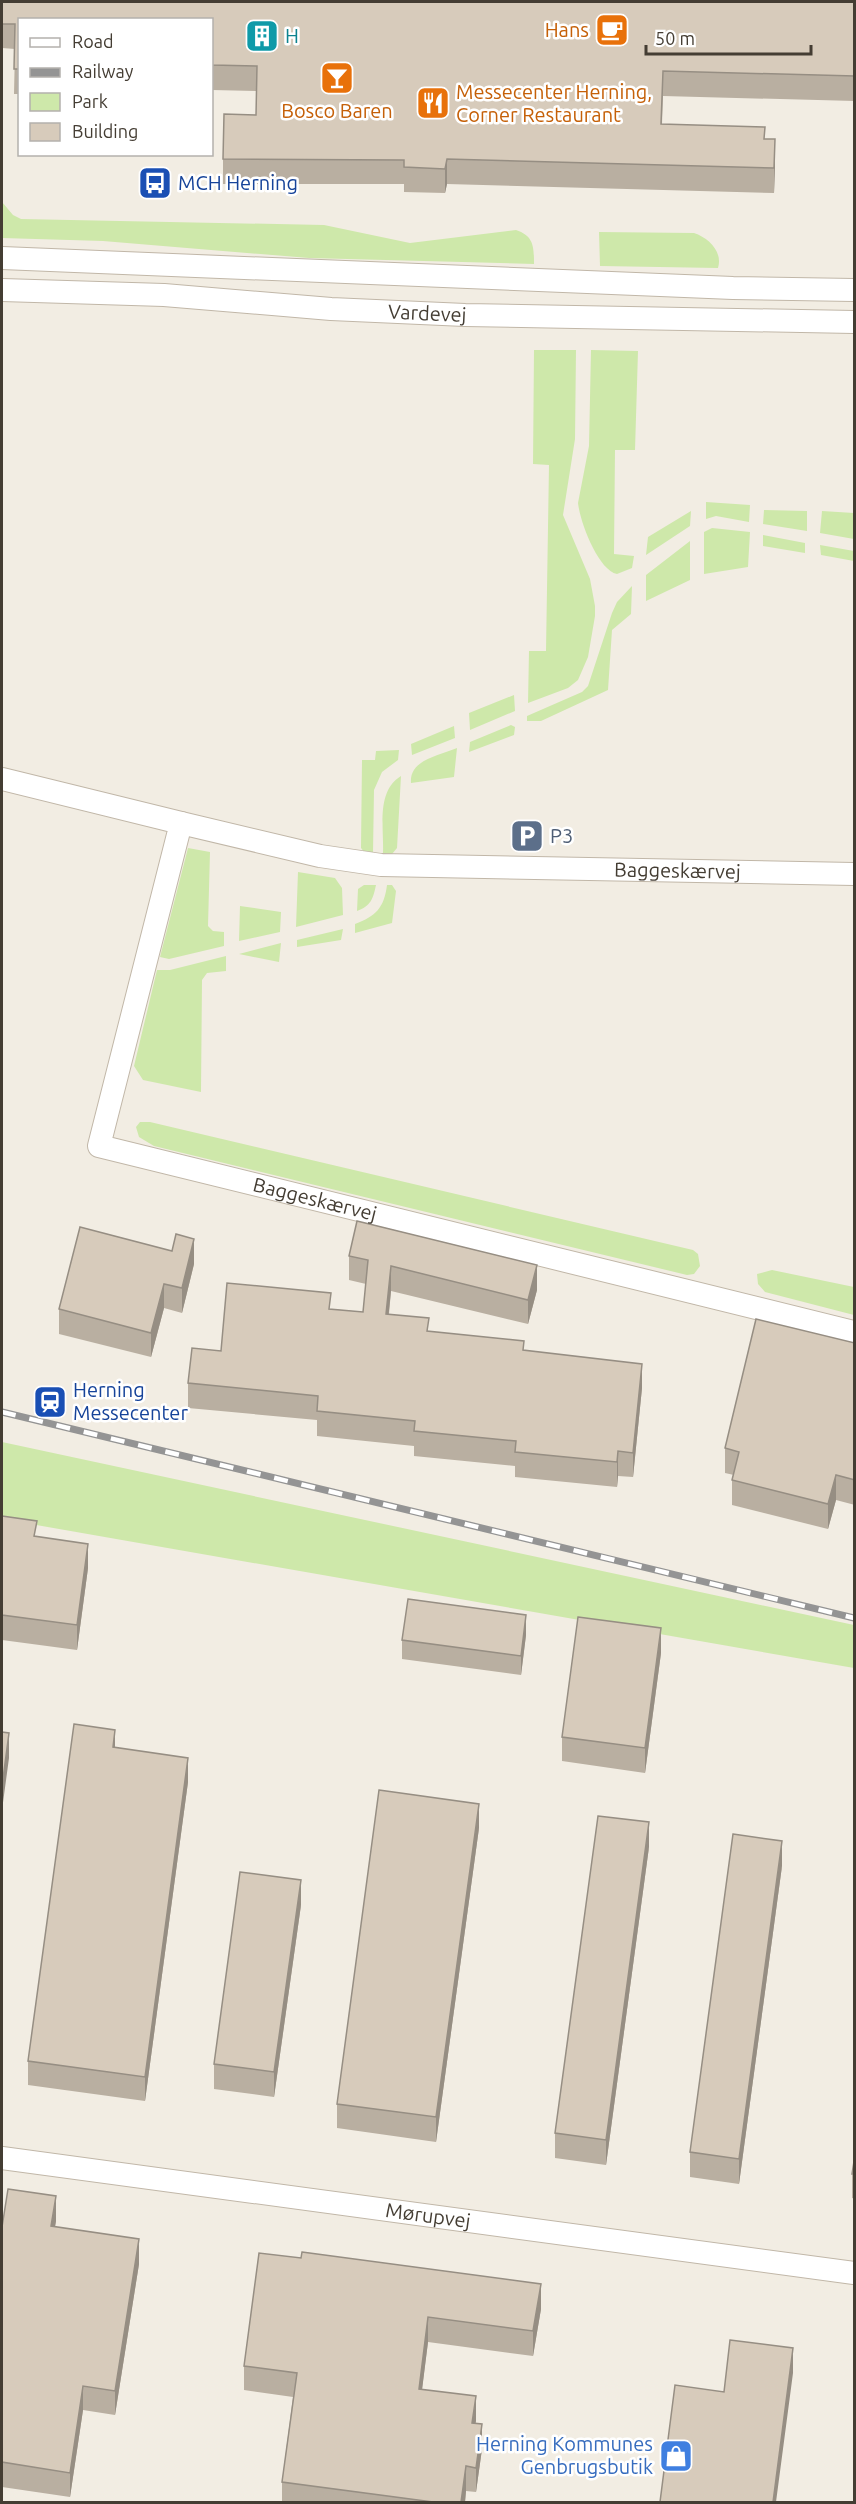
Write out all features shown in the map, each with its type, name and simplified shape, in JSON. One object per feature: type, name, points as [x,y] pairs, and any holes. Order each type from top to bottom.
[{"type":"street","name":"Vardevej","points":[[2,258],[733,288],[855,290]]},
{"type":"street","name":"Vardevej","points":[[2,290],[164,295],[331,309],[465,315],[855,322]]},
{"type":"street","name":"Baggeskærvej","points":[[2,779],[320,856],[381,865],[855,874]]},
{"type":"street","name":"Baggeskærvej","points":[[180,823],[99,1146],[855,1332]]},
{"type":"street","name":"Mørupvej","points":[[2,2158],[855,2273]]},
{"type":"green space","points":[[2,202],[13,215],[21,219],[324,225],[410,243],[516,230],[530,239],[534,252],[534,264],[309,258],[103,241],[2,238]]},
{"type":"green space","points":[[599,232],[694,233],[705,238],[714,246],[718,256],[718,268],[600,266]]},
{"type":"green space","points":[[534,350],[576,350],[575,439],[563,515],[590,579],[595,616],[588,657],[578,680],[568,688],[528,703],[529,651],[546,651],[549,465],[533,464]]},
{"type":"green space","points":[[591,350],[638,351],[635,450],[615,450],[614,554],[634,556],[632,568],[617,574],[610,571],[597,555],[586,533],[578,503],[589,446]]},
{"type":"green space","points":[[706,502],[750,505],[749,522],[716,516],[706,519]]},
{"type":"green space","points":[[764,510],[807,511],[807,531],[763,524]]},
{"type":"green space","points":[[691,511],[690,526],[646,555],[648,537]]},
{"type":"green space","points":[[822,511],[854,513],[854,539],[820,533]]},
{"type":"green space","points":[[712,528],[750,532],[748,567],[704,574],[704,532]]},
{"type":"green space","points":[[763,535],[805,543],[805,553],[763,546]]},
{"type":"green space","points":[[690,541],[690,580],[646,601],[646,575]]},
{"type":"green space","points":[[820,545],[854,551],[854,561],[821,555]]},
{"type":"green space","points":[[632,586],[631,614],[612,630],[608,690],[541,721],[527,721],[527,716],[582,692],[588,686],[612,613],[617,602]]},
{"type":"green space","points":[[514,695],[515,711],[470,730],[469,713]]},
{"type":"green space","points":[[511,725],[515,727],[514,735],[469,752],[470,742]]},
{"type":"green space","points":[[454,726],[455,738],[412,755],[411,744]]},
{"type":"green space","points":[[457,748],[454,777],[411,783],[412,775],[420,764]]},
{"type":"green space","points":[[399,750],[398,760],[382,772],[374,790],[373,853],[365,853],[361,848],[362,760],[375,760],[376,751]]},
{"type":"green space","points":[[401,776],[397,848],[392,854],[383,853],[385,800],[393,783]]},
{"type":"green space","points":[[188,848],[210,852],[208,926],[213,931],[224,932],[224,946],[169,959],[160,957]]},
{"type":"green space","points":[[298,872],[335,878],[342,888],[343,915],[296,927]]},
{"type":"green space","points":[[364,885],[376,885],[371,901],[357,911],[358,889]]},
{"type":"green space","points":[[387,885],[392,885],[396,891],[392,923],[355,933],[355,924],[378,910],[384,900]]},
{"type":"green space","points":[[240,906],[281,912],[280,932],[239,941]]},
{"type":"green space","points":[[343,929],[341,940],[297,947],[297,940]]},
{"type":"green space","points":[[281,943],[279,962],[239,954]]},
{"type":"green space","points":[[226,956],[226,971],[207,973],[202,980],[201,1092],[143,1080],[134,1066],[157,970],[170,970]]},
{"type":"green space","points":[[140,1122],[150,1122],[693,1250],[698,1254],[700,1266],[694,1274],[687,1275],[154,1146],[139,1137],[136,1127]]},
{"type":"green space","points":[[772,1270],[854,1287],[854,1315],[765,1292],[758,1284],[757,1274]]},
{"type":"green space","points":[[2,1442],[854,1625],[854,1668],[2,1519]]},
{"type":"building","points":[[2,2],[855,2],[855,76],[663,71],[661,124],[765,127],[764,139],[775,139],[774,168],[447,159],[445,169],[404,167],[404,160],[223,159],[224,114],[256,115],[257,66],[213,65],[213,18],[18,18],[18,69],[14,69],[15,24],[2,24]]},
{"type":"building","points":[[357,1221],[537,1265],[528,1300],[391,1266],[386,1314],[429,1318],[427,1331],[524,1341],[523,1350],[642,1364],[633,1453],[618,1451],[617,1462],[515,1452],[516,1441],[414,1431],[415,1421],[317,1411],[318,1396],[188,1383],[192,1348],[221,1351],[227,1283],[331,1293],[329,1309],[363,1312],[368,1260],[349,1256]]},
{"type":"building","points":[[80,1227],[172,1251],[176,1234],[194,1239],[182,1288],[164,1284],[151,1333],[59,1309]]},
{"type":"building","points":[[756,1319],[855,1343],[855,1480],[836,1475],[828,1504],[732,1480],[739,1452],[725,1448]]},
{"type":"building","points":[[2,1516],[37,1521],[34,1536],[88,1544],[77,1625],[2,1615]]},
{"type":"building","points":[[408,1599],[526,1615],[521,1656],[402,1640]]},
{"type":"building","points":[[578,1617],[661,1628],[645,1748],[562,1737]]},
{"type":"building","points":[[74,1724],[115,1730],[113,1747],[188,1758],[145,2077],[28,2061]]},
{"type":"building","points":[[2,1732],[9,1733],[2,1786]]},
{"type":"building","points":[[379,1790],[479,1804],[436,2117],[337,2104]]},
{"type":"building","points":[[598,1816],[649,1822],[606,2140],[555,2133]]},
{"type":"building","points":[[733,1834],[782,1841],[739,2159],[690,2152]]},
{"type":"building","points":[[240,1872],[301,1880],[274,2072],[214,2064]]},
{"type":"building","points":[[855,2155],[855,2174],[852,2174]]},
{"type":"building","points":[[8,2189],[56,2196],[51,2226],[139,2239],[115,2391],[83,2386],[70,2473],[2,2462],[2,2227]]},
{"type":"building","points":[[302,2252],[541,2284],[533,2331],[428,2317],[419,2389],[476,2396],[472,2423],[482,2424],[476,2468],[466,2466],[461,2502],[433,2502],[282,2482],[297,2373],[244,2366],[259,2253],[301,2258]]},
{"type":"building","points":[[730,2340],[793,2348],[773,2502],[660,2502],[675,2385],[724,2392]]},
{"type":"railway","points":[[2,1412],[854,1618]]},
{"type":"place","name":"Hans","points":[[612,30]]},
{"type":"place","name":"H","points":[[262,36]]},
{"type":"place","name":"Bosco Baren","points":[[337,78]]},
{"type":"place","name":"Messecenter Herning, Corner Restaurant","points":[[433,103]]},
{"type":"place","name":"MCH Herning","points":[[155,183]]},
{"type":"place","name":"P3","points":[[527,836]]},
{"type":"place","name":"Herning Messecenter","points":[[50,1402]]},
{"type":"place","name":"Herning Kommunes Genbrugsbutik","points":[[676,2456]]}]
